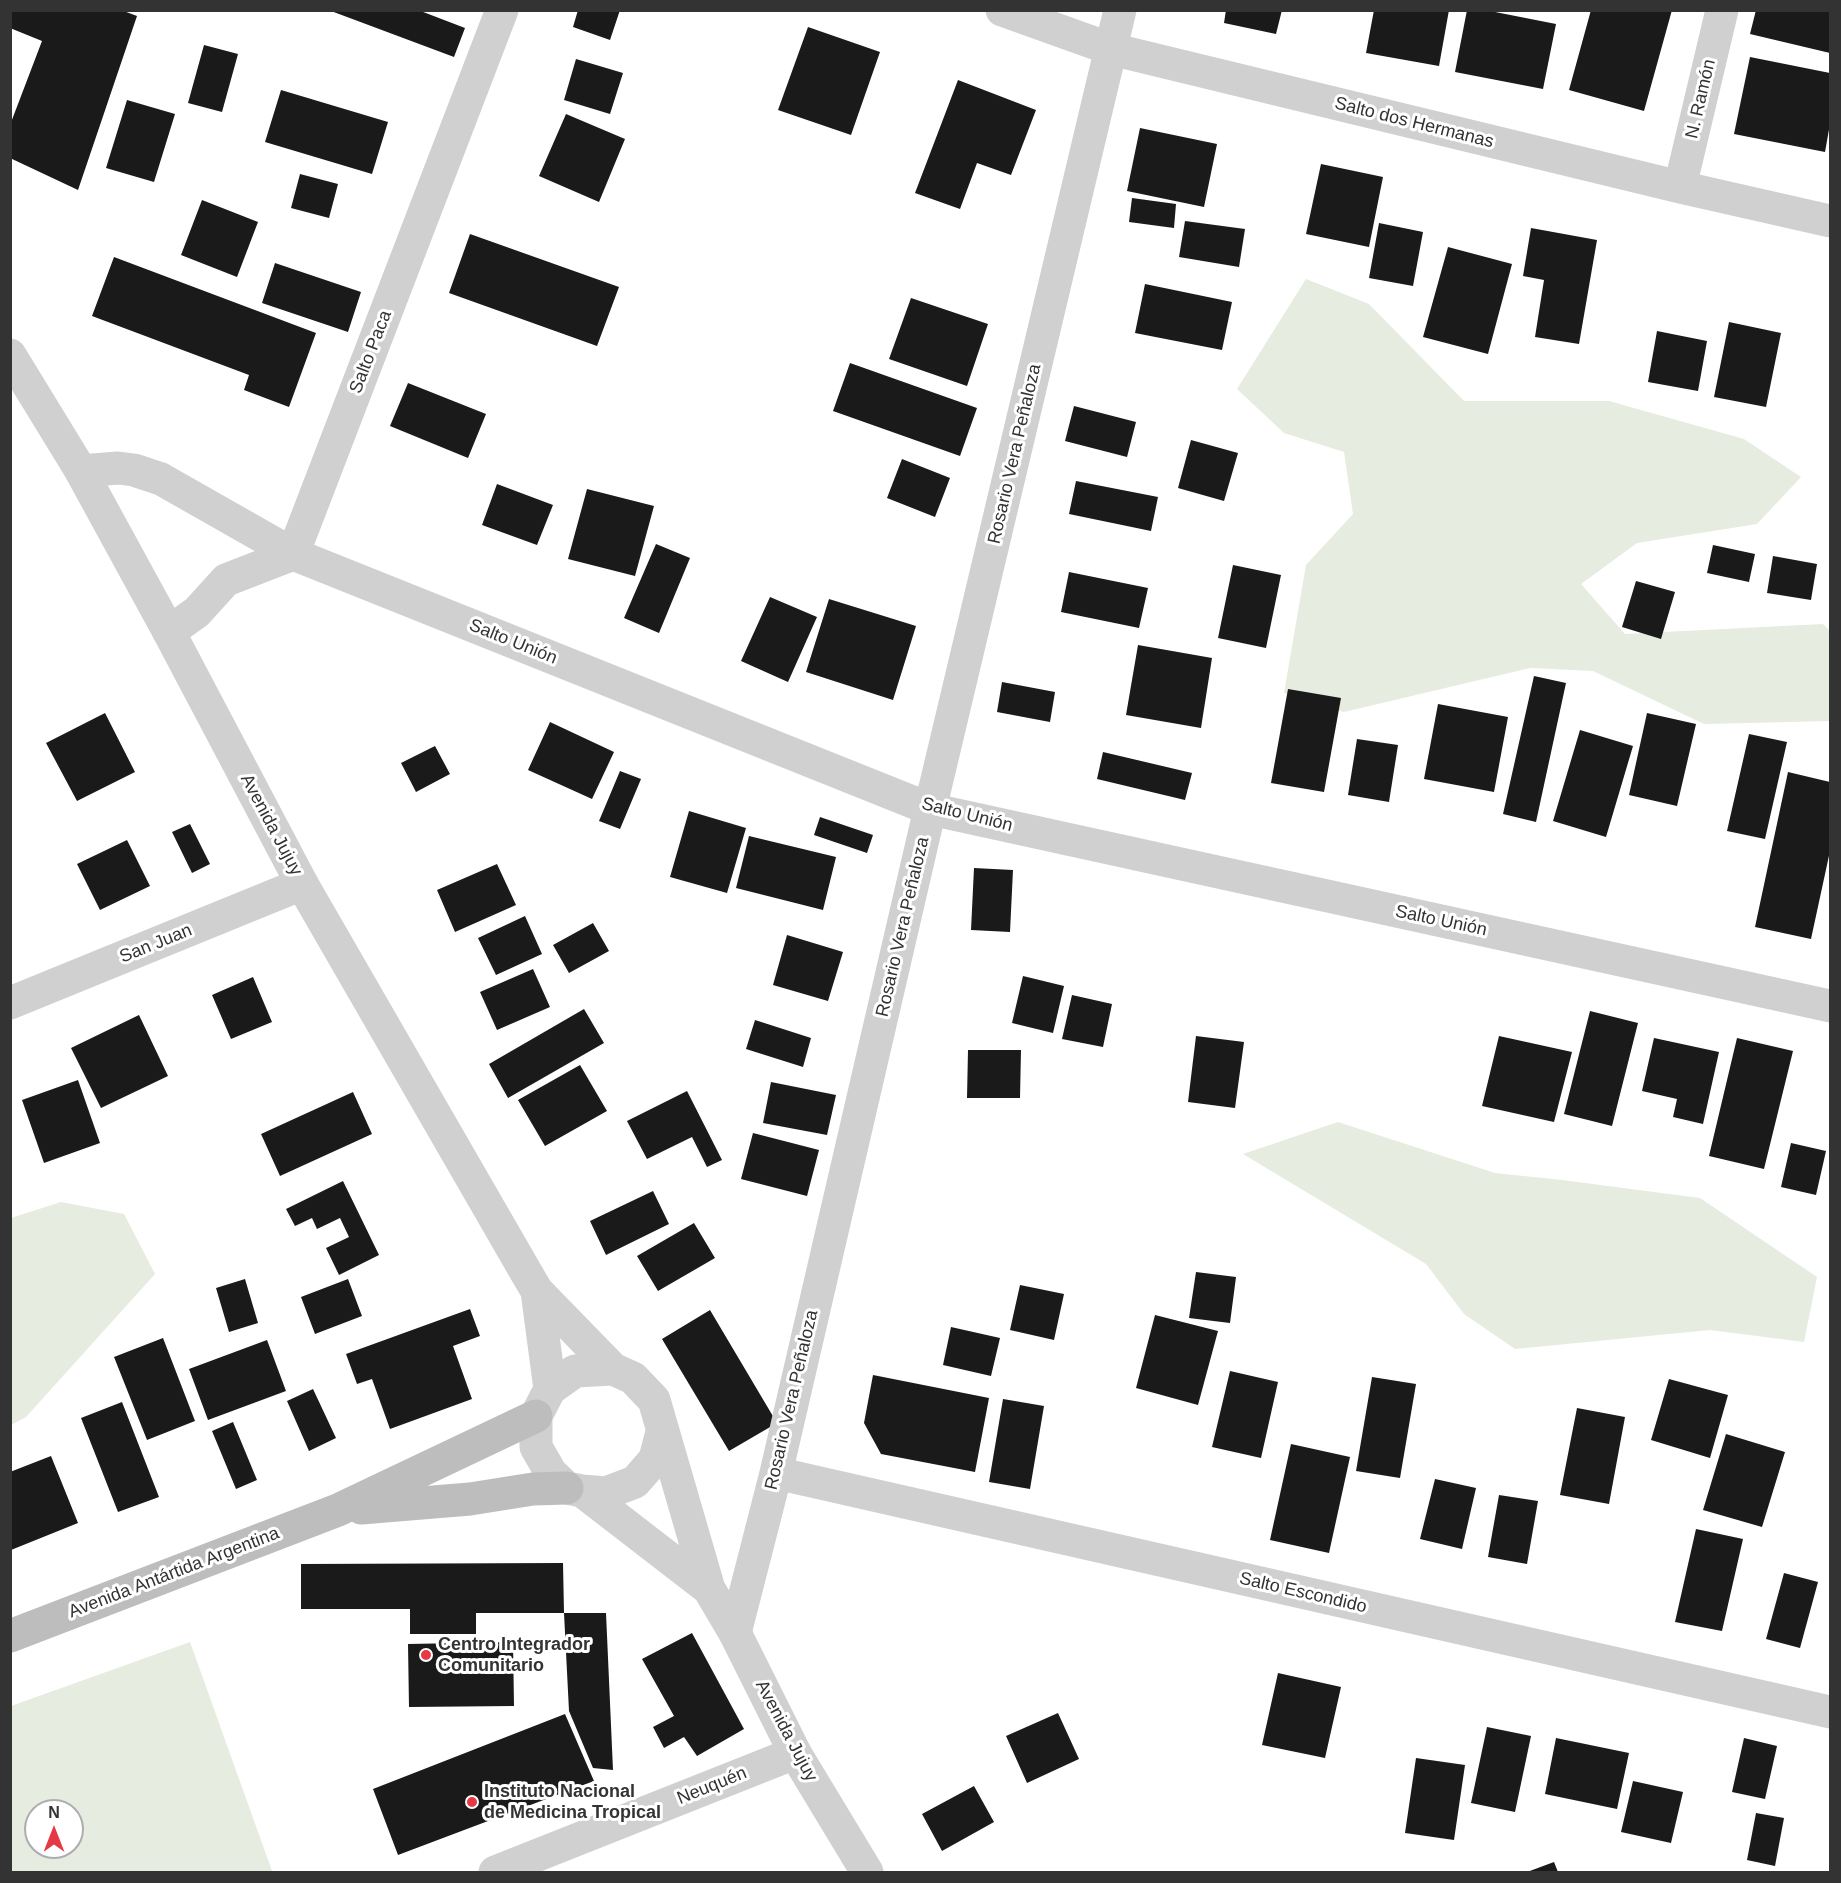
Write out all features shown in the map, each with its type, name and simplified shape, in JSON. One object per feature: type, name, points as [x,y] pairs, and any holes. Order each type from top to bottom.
[{"type":"main road","name":"Avenida Antártida Argentina","points":[[10,1636],[338,1510],[543,1403]]},
{"type":"main road","name":"Avenida Antártida Argentina","points":[[338,1510],[533,1490],[574,1490]]},
{"type":"street","name":"Salto Paca","points":[[293,554],[502,10]]},
{"type":"street","name":"Salto dos Hermanas","points":[[1002,10],[1111,49],[1680,188],[1830,221]]},
{"type":"street","name":"Rosario Vera Peñaloza","points":[[735,1633],[776,1473],[930,809],[1120,10]]},
{"type":"street","name":"N. Ramón","points":[[1680,188],[1722,10]]},
{"type":"street","name":"Avenida Jujuy","points":[[10,355],[20,393],[81,471],[170,632],[302,885],[537,1291],[613,1369]]},
{"type":"street","name":"Salto Unión","points":[[81,471],[118,468],[134,470],[161,479],[293,554],[930,809],[1830,1006]]},
{"type":"street","points":[[170,632],[197,612],[226,580],[293,554]]},
{"type":"street","name":"San Juan","points":[[10,1003],[302,885]]},
{"type":"street","name":"Avenida Jujuy","points":[[537,1291],[543,1403]]},
{"type":"street","points":[[613,1369],[633,1378],[654,1400],[662,1432],[655,1459],[635,1482],[606,1493],[574,1490],[551,1473],[536,1447],[543,1403],[574,1371],[613,1369]]},
{"type":"street","name":"Avenida Jujuy","points":[[662,1432],[709,1589],[735,1633],[795,1753],[867,1872]]},
{"type":"street","name":"Salto Escondido","points":[[776,1473],[1830,1712]]},
{"type":"street","name":"Avenida Jujuy","points":[[574,1490],[709,1589]]},
{"type":"street","name":"Neuquén","points":[[495,1872],[795,1753]]},
{"type":"shaded area","points":[[1306,279],[1369,304],[1464,401],[1609,401],[1744,439],[1801,477],[1757,524],[1637,543],[1581,584],[1625,634],[1823,624],[1830,631],[1830,721],[1704,724],[1593,671],[1530,668],[1344,712],[1284,693],[1306,565],[1353,514],[1344,452],[1284,433],[1237,389]]},
{"type":"shaded area","points":[[1338,1122],[1495,1173],[1700,1198],[1817,1277],[1804,1342],[1710,1330],[1515,1349],[1464,1314],[1426,1264],[1243,1154]]},
{"type":"shaded area","points":[[61,1202],[124,1214],[155,1274],[26,1417],[11,1425],[11,1218]]},
{"type":"shaded area","points":[[190,1642],[272,1871],[11,1872],[11,1706]]},
{"type":"building","points":[[10,10],[121,10],[137,16],[78,190],[10,158],[10,125],[42,41],[10,28]]},
{"type":"building","points":[[418,10],[465,28],[454,57],[331,11]]},
{"type":"building","points":[[578,10],[620,10],[610,40],[573,27]]},
{"type":"building","points":[[1226,10],[1282,10],[1276,34],[1224,23]]},
{"type":"building","points":[[1374,10],[1449,10],[1439,66],[1366,53]]},
{"type":"building","points":[[1467,10],[1485,10],[1556,24],[1543,89],[1455,72]]},
{"type":"building","points":[[1591,10],[1672,10],[1644,111],[1569,90]]},
{"type":"building","points":[[1756,10],[1830,10],[1830,53],[1750,34]]},
{"type":"building","points":[[808,27],[880,52],[851,135],[778,110]]},
{"type":"building","points":[[204,45],[238,54],[222,112],[188,103]]},
{"type":"building","points":[[1750,57],[1830,73],[1830,124],[1825,152],[1734,134]]},
{"type":"building","points":[[576,59],[623,73],[610,114],[564,100]]},
{"type":"building","points":[[958,80],[1036,110],[1011,175],[977,163],[960,209],[915,193]]},
{"type":"building","points":[[281,90],[388,122],[372,174],[265,142]]},
{"type":"building","points":[[127,100],[175,114],[154,182],[106,168]]},
{"type":"building","points":[[566,114],[625,139],[599,202],[539,176]]},
{"type":"building","points":[[1140,128],[1217,144],[1204,207],[1127,191]]},
{"type":"building","points":[[1321,164],[1383,177],[1369,247],[1306,234]]},
{"type":"building","points":[[300,174],[338,184],[329,218],[291,208]]},
{"type":"building","points":[[1132,198],[1176,204],[1174,228],[1129,222]]},
{"type":"building","points":[[202,200],[258,222],[237,277],[181,255]]},
{"type":"building","points":[[1185,221],[1245,229],[1239,267],[1179,257]]},
{"type":"building","points":[[1379,223],[1423,232],[1413,286],[1369,278]]},
{"type":"building","points":[[1531,228],[1597,240],[1579,344],[1535,337],[1544,280],[1523,276]]},
{"type":"building","points":[[470,234],[619,287],[597,346],[449,293]]},
{"type":"building","points":[[1448,247],[1512,264],[1488,354],[1423,337]]},
{"type":"building","points":[[114,257],[316,333],[289,407],[244,390],[249,375],[92,316]]},
{"type":"building","points":[[275,263],[361,292],[348,332],[262,303]]},
{"type":"building","points":[[1145,284],[1232,302],[1222,350],[1135,333]]},
{"type":"building","points":[[911,298],[988,324],[967,386],[889,359]]},
{"type":"building","points":[[1729,322],[1781,333],[1766,407],[1714,397]]},
{"type":"building","points":[[1657,331],[1707,341],[1698,391],[1648,382]]},
{"type":"building","points":[[850,363],[977,408],[960,456],[833,411]]},
{"type":"building","points":[[408,383],[486,414],[468,458],[390,426]]},
{"type":"building","points":[[1074,406],[1136,422],[1127,457],[1065,441]]},
{"type":"building","points":[[1191,440],[1238,453],[1224,501],[1178,488]]},
{"type":"building","points":[[902,459],[950,478],[935,517],[887,498]]},
{"type":"building","points":[[1076,481],[1158,497],[1151,531],[1069,514]]},
{"type":"building","points":[[497,484],[553,505],[537,545],[482,525]]},
{"type":"building","points":[[587,489],[654,506],[635,576],[568,559]]},
{"type":"building","points":[[656,544],[690,558],[659,633],[624,618]]},
{"type":"building","points":[[1713,545],[1755,554],[1749,582],[1707,573]]},
{"type":"building","points":[[1773,556],[1817,564],[1811,600],[1767,593]]},
{"type":"building","points":[[1233,565],[1281,575],[1266,648],[1218,638]]},
{"type":"building","points":[[1069,572],[1148,588],[1139,628],[1061,612]]},
{"type":"building","points":[[1636,581],[1675,592],[1661,639],[1622,627]]},
{"type":"building","points":[[770,597],[817,617],[788,682],[741,661]]},
{"type":"building","points":[[829,599],[916,626],[893,700],[806,672]]},
{"type":"building","points":[[1138,645],[1212,658],[1201,728],[1126,715]]},
{"type":"building","points":[[1534,676],[1566,683],[1536,822],[1503,814]]},
{"type":"building","points":[[1002,682],[1055,692],[1050,722],[997,712]]},
{"type":"building","points":[[1288,689],[1341,698],[1324,792],[1271,783]]},
{"type":"building","points":[[1438,704],[1508,717],[1494,792],[1424,779]]},
{"type":"building","points":[[105,713],[135,772],[77,801],[46,743]]},
{"type":"building","points":[[1647,713],[1696,724],[1677,806],[1629,795]]},
{"type":"building","points":[[550,722],[614,752],[592,799],[528,770]]},
{"type":"building","points":[[1580,730],[1633,746],[1606,837],[1553,821]]},
{"type":"building","points":[[1749,734],[1787,742],[1765,839],[1727,831]]},
{"type":"building","points":[[1357,739],[1398,745],[1389,802],[1348,795]]},
{"type":"building","points":[[435,746],[450,774],[416,792],[401,763]]},
{"type":"building","points":[[1103,752],[1192,773],[1185,800],[1097,779]]},
{"type":"building","points":[[620,771],[641,779],[620,829],[599,821]]},
{"type":"building","points":[[1788,772],[1830,782],[1830,851],[1811,939],[1755,927]]},
{"type":"building","points":[[689,811],[746,828],[727,893],[670,877]]},
{"type":"building","points":[[820,817],[873,835],[867,853],[814,835]]},
{"type":"building","points":[[190,824],[210,864],[192,873],[172,832]]},
{"type":"building","points":[[749,836],[836,857],[823,910],[736,888]]},
{"type":"building","points":[[127,840],[150,886],[100,910],[77,864]]},
{"type":"building","points":[[497,864],[516,905],[455,932],[437,890]]},
{"type":"building","points":[[974,868],[1013,870],[1010,932],[971,930]]},
{"type":"building","points":[[525,916],[542,954],[496,975],[478,938]]},
{"type":"building","points":[[593,923],[609,951],[569,973],[553,945]]},
{"type":"building","points":[[787,935],[843,952],[828,1001],[773,985]]},
{"type":"building","points":[[533,969],[550,1007],[497,1030],[480,992]]},
{"type":"building","points":[[1023,976],[1064,986],[1053,1033],[1012,1023]]},
{"type":"building","points":[[253,977],[272,1022],[231,1039],[212,995]]},
{"type":"building","points":[[1072,995],[1112,1004],[1103,1047],[1062,1039]]},
{"type":"building","points":[[584,1009],[604,1043],[508,1098],[489,1064]]},
{"type":"building","points":[[1590,1011],[1638,1023],[1612,1126],[1564,1114]]},
{"type":"building","points":[[139,1015],[168,1076],[101,1108],[71,1048]]},
{"type":"building","points":[[755,1020],[811,1038],[803,1067],[746,1049]]},
{"type":"building","points":[[1196,1036],[1244,1042],[1235,1108],[1188,1102]]},
{"type":"building","points":[[1499,1036],[1572,1052],[1554,1122],[1482,1106]]},
{"type":"building","points":[[1654,1038],[1719,1052],[1703,1124],[1673,1117],[1677,1099],[1642,1091]]},
{"type":"building","points":[[1737,1038],[1793,1051],[1764,1169],[1709,1156]]},
{"type":"building","points":[[968,1050],[1021,1050],[1020,1098],[967,1098]]},
{"type":"building","points":[[580,1065],[607,1111],[545,1146],[518,1100]]},
{"type":"building","points":[[78,1080],[100,1143],[44,1163],[22,1100]]},
{"type":"building","points":[[771,1082],[836,1095],[827,1135],[763,1123]]},
{"type":"building","points":[[687,1091],[722,1160],[707,1167],[692,1137],[647,1159],[627,1121]]},
{"type":"building","points":[[353,1092],[372,1134],[280,1176],[261,1134]]},
{"type":"building","points":[[753,1133],[819,1150],[807,1196],[741,1179]]},
{"type":"building","points":[[1791,1143],[1826,1151],[1816,1195],[1781,1187]]},
{"type":"building","points":[[343,1181],[379,1255],[339,1275],[326,1248],[349,1237],[340,1218],[317,1229],[312,1218],[295,1226],[286,1209]]},
{"type":"building","points":[[653,1191],[669,1224],[606,1255],[590,1221]]},
{"type":"building","points":[[694,1223],[715,1258],[658,1291],[637,1256]]},
{"type":"building","points":[[1196,1272],[1236,1277],[1230,1323],[1189,1318]]},
{"type":"building","points":[[245,1279],[258,1323],[229,1332],[216,1288]]},
{"type":"building","points":[[348,1279],[362,1316],[315,1334],[301,1297]]},
{"type":"building","points":[[1020,1285],[1064,1294],[1054,1340],[1010,1330]]},
{"type":"building","points":[[470,1309],[480,1336],[453,1346],[472,1399],[390,1429],[372,1379],[357,1384],[346,1354]]},
{"type":"building","points":[[710,1310],[777,1423],[729,1451],[662,1339]]},
{"type":"building","points":[[1155,1315],[1218,1331],[1198,1405],[1136,1388]]},
{"type":"building","points":[[951,1327],[1000,1338],[991,1376],[943,1365]]},
{"type":"building","points":[[163,1338],[195,1421],[147,1440],[114,1357]]},
{"type":"building","points":[[267,1340],[286,1391],[208,1420],[189,1369]]},
{"type":"building","points":[[1230,1371],[1278,1382],[1261,1458],[1212,1447]]},
{"type":"building","points":[[873,1375],[989,1398],[975,1472],[881,1454],[864,1423]]},
{"type":"building","points":[[1372,1377],[1416,1384],[1400,1478],[1356,1471]]},
{"type":"building","points":[[1669,1379],[1728,1395],[1710,1458],[1651,1440]]},
{"type":"building","points":[[313,1389],[336,1438],[309,1451],[287,1401]]},
{"type":"building","points":[[1003,1399],[1044,1406],[1030,1489],[989,1482]]},
{"type":"building","points":[[122,1402],[159,1497],[118,1512],[81,1418]]},
{"type":"building","points":[[1577,1408],[1625,1417],[1609,1504],[1560,1495]]},
{"type":"building","points":[[233,1422],[257,1480],[236,1489],[212,1431]]},
{"type":"building","points":[[1726,1434],[1785,1452],[1762,1527],[1703,1510]]},
{"type":"building","points":[[1291,1444],[1350,1457],[1329,1553],[1270,1540]]},
{"type":"building","points":[[51,1456],[78,1523],[11,1550],[10,1472]]},
{"type":"building","points":[[1435,1479],[1476,1488],[1462,1549],[1420,1539]]},
{"type":"building","points":[[1499,1495],[1538,1501],[1527,1564],[1488,1557]]},
{"type":"building","points":[[1696,1529],[1743,1539],[1722,1631],[1675,1622]]},
{"type":"building","points":[[563,1563],[564,1613],[476,1613],[476,1634],[410,1634],[410,1609],[301,1609],[301,1564]]},
{"type":"building","points":[[1784,1573],[1818,1582],[1800,1648],[1766,1639]]},
{"type":"building","points":[[564,1613],[606,1613],[613,1770],[593,1768],[569,1711]]},
{"type":"building","points":[[692,1633],[744,1729],[697,1756],[684,1737],[664,1748],[653,1727],[674,1716],[642,1659]]},
{"type":"building","points":[[513,1642],[514,1706],[409,1707],[408,1644]]},
{"type":"building","points":[[1278,1673],[1341,1687],[1325,1758],[1262,1745]]},
{"type":"building","points":[[1058,1713],[1079,1759],[1027,1783],[1006,1736]]},
{"type":"building","points":[[565,1714],[594,1781],[398,1855],[373,1789]]},
{"type":"building","points":[[1487,1727],[1531,1736],[1515,1812],[1471,1803]]},
{"type":"building","points":[[1556,1738],[1629,1753],[1617,1809],[1545,1794]]},
{"type":"building","points":[[1744,1738],[1777,1746],[1765,1799],[1732,1792]]},
{"type":"building","points":[[1416,1758],[1465,1765],[1454,1840],[1405,1833]]},
{"type":"building","points":[[1633,1781],[1683,1792],[1671,1843],[1621,1832]]},
{"type":"building","points":[[974,1786],[994,1822],[942,1851],[922,1814]]},
{"type":"building","points":[[1756,1813],[1784,1818],[1775,1866],[1747,1860]]},
{"type":"building","points":[[1554,1862],[1558,1872],[1527,1872]]},
{"type":"place","name":"Centro Integrador Comunitario","points":[[426,1655]]},
{"type":"place","name":"Instituto Nacional de Medicina Tropical","points":[[472,1802]]}]
